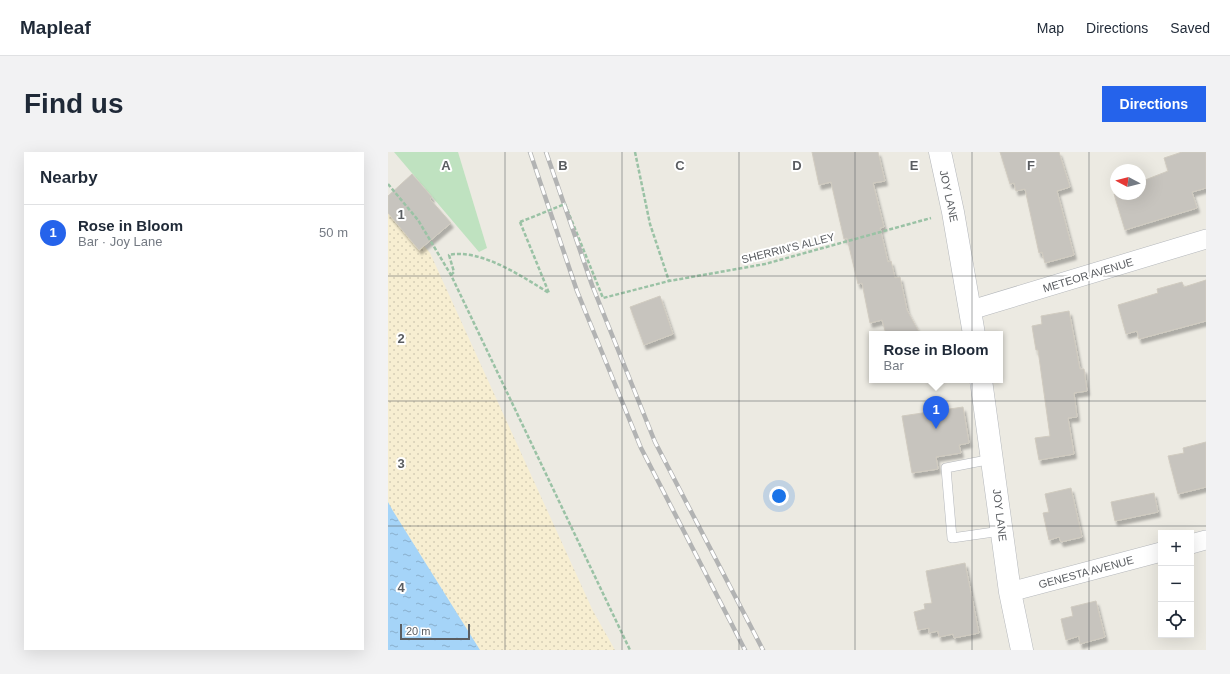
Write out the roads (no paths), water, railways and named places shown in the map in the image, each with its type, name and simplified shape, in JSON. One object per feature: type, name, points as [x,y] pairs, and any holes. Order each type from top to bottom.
[{"type":"street","name":"JOY LANE","points":[[940,152],[953,212],[974,331]]},
{"type":"street","name":"METEOR AVENUE","points":[[971,310],[1206,239]]},
{"type":"street","name":"JOY LANE","points":[[981,383],[1010,592],[1022,650]]},
{"type":"street","points":[[1194,543],[1206,540]]},
{"type":"street","name":"GENESTA AVENUE","points":[[1010,592],[1158,553]]},
{"type":"lane","points":[[993,459],[946,468],[952,538],[1001,531]]},
{"type":"water","points":[[388,502],[393,511],[480,650],[388,650]]},
{"type":"railway","points":[[530,152],[577,291],[641,448],[745,650]]},
{"type":"railway","points":[[546,152],[592,285],[655,442],[763,650]]},
{"type":"place","name":"Rose in Bloom","points":[[936,429]]}]
